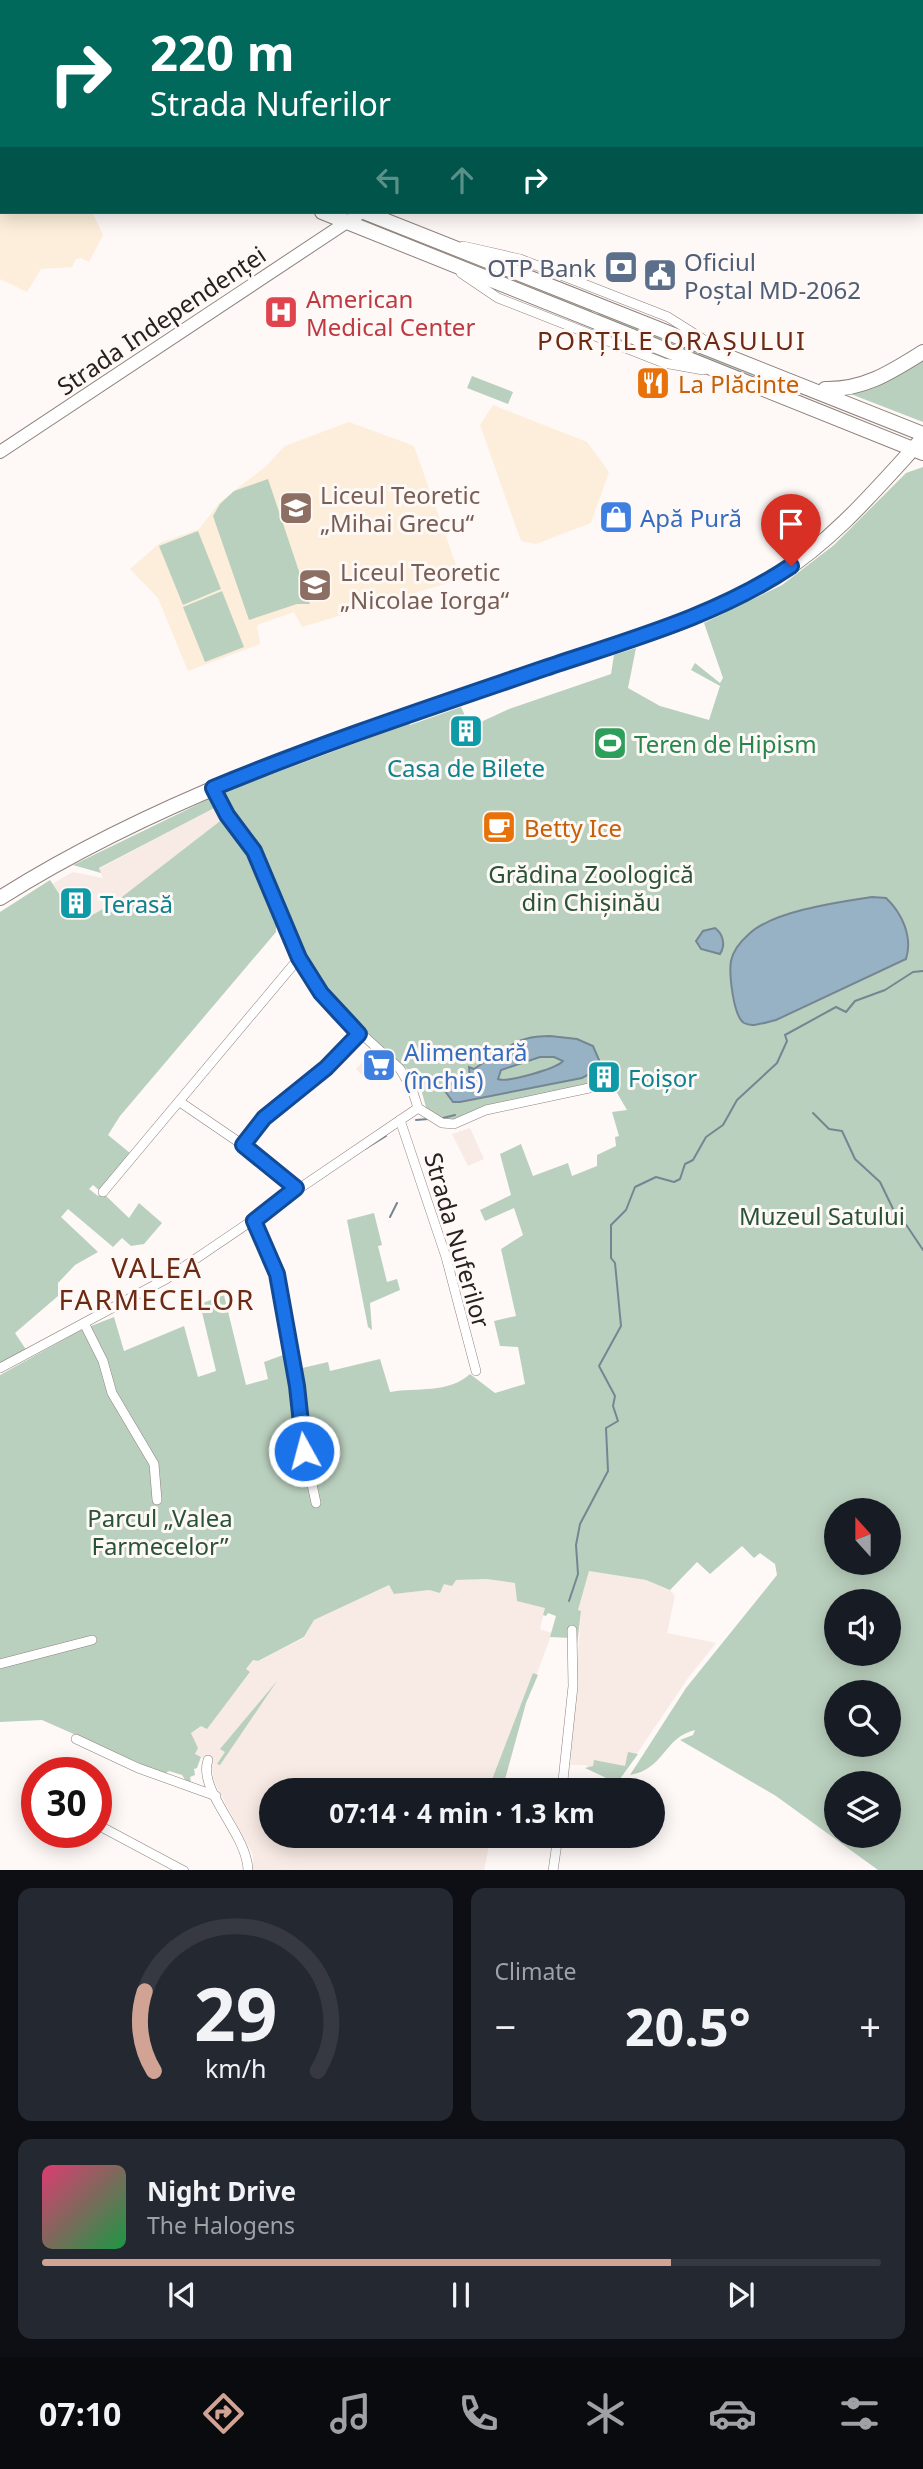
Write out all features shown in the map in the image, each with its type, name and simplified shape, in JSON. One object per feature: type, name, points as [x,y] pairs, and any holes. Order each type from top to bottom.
[{"type":"main road","points":[[327,214],[719,372],[806,405],[920,443]]},
{"type":"main road","name":"Strada Independenței","points":[[0,452],[360,214]]},
{"type":"main road","points":[[368,214],[816,389],[920,443]]},
{"type":"main road","points":[[816,389],[846,388],[872,382],[923,352]]},
{"type":"main road","points":[[806,405],[816,389]]},
{"type":"main road","points":[[0,898],[91,846],[213,788],[364,730],[658,630],[754,589],[804,557],[834,533],[920,443]]},
{"type":"street","points":[[0,1368],[166,1279],[254,1221],[296,1188],[418,1108],[412,1089],[400,1069],[359,1034],[321,993],[299,958],[254,851],[227,815],[213,788]]},
{"type":"street","points":[[103,1192],[299,958]]},
{"type":"street","points":[[243,1145],[264,1118],[326,1068],[359,1034]]},
{"type":"street","name":"Strada Nuferilor","points":[[418,1108],[442,1122],[454,1124],[486,1110],[608,1084]]},
{"type":"street","points":[[180,1102],[243,1145],[296,1188]]},
{"type":"street","name":"Strada Nuferilor","points":[[400,1120],[446,1257],[476,1371]]},
{"type":"street","points":[[254,1221],[277,1274],[297,1386],[304,1451],[316,1503]]},
{"type":"street","points":[[84,1323],[98,1350],[113,1393],[154,1464],[157,1500]]},
{"type":"street","points":[[563,1778],[573,1686],[572,1630]]},
{"type":"street","points":[[0,1664],[92,1640]]},
{"type":"street","points":[[76,1739],[138,1768],[216,1796]]},
{"type":"street","points":[[208,1760],[206,1775],[244,1848],[248,1870]]},
{"type":"street","points":[[112,1833],[182,1870]]},
{"type":"street","points":[[553,1870],[556,1848]]},
{"type":"shaded area","points":[[0,214],[93,214],[103,235],[89,262],[81,258],[76,259],[72,267],[41,269],[27,292],[0,279]]},
{"type":"shaded area","points":[[493,405],[587,442],[609,472],[591,523],[536,544],[521,541],[480,425]]},
{"type":"shaded area","points":[[349,422],[414,446],[461,579],[302,627],[294,612],[257,625],[260,644],[188,671],[158,598],[130,569],[160,543],[199,529],[220,502],[265,467],[285,446]]},
{"type":"shaded area","points":[[215,807],[224,818],[118,900],[86,918],[75,918],[52,884],[73,872],[103,878],[99,869]]},
{"type":"shaded area","points":[[372,1052],[387,1067],[370,1082],[356,1069]]},
{"type":"shaded area","points":[[470,1128],[484,1159],[468,1166],[452,1134]]},
{"type":"shaded area","points":[[589,1571],[646,1580],[670,1590],[675,1596],[667,1633],[716,1643],[688,1678],[620,1778],[608,1778],[585,1765],[570,1765],[581,1612],[578,1610]]},
{"type":"shaded area","points":[[487,1579],[516,1583],[545,1608],[540,1629],[552,1633],[526,1703],[505,1778],[259,1778],[259,1848],[489,1848],[484,1870],[253,1870],[253,1855],[213,1780],[212,1763],[195,1754],[198,1748],[191,1733],[201,1725],[207,1728],[250,1673],[246,1669],[253,1659],[258,1661],[304,1638],[314,1620],[389,1585],[394,1594],[429,1590],[440,1593],[444,1584],[456,1580]]},
{"type":"green space","points":[[400,233],[593,309],[591,313],[398,237]]},
{"type":"green space","points":[[599,312],[803,392],[803,395],[597,316]]},
{"type":"green space","points":[[923,357],[923,422],[848,393]]},
{"type":"green space","points":[[472,376],[513,392],[508,404],[467,388]]},
{"type":"green space","points":[[923,467],[923,1870],[878,1870],[848,1848],[901,1848],[901,1771],[824,1771],[824,1831],[776,1796],[680,1740],[693,1735],[695,1730],[676,1740],[650,1767],[630,1775],[686,1688],[777,1575],[775,1564],[760,1553],[754,1558],[742,1546],[710,1574],[697,1562],[670,1590],[646,1580],[589,1571],[578,1610],[581,1611],[577,1645],[571,1638],[550,1637],[556,1616],[548,1613],[543,1615],[545,1608],[517,1601],[515,1583],[487,1579],[456,1580],[452,1586],[444,1584],[440,1593],[429,1590],[394,1594],[389,1585],[314,1620],[304,1637],[258,1661],[253,1660],[246,1669],[250,1672],[207,1729],[201,1726],[191,1733],[198,1748],[195,1754],[201,1757],[194,1769],[195,1775],[190,1777],[191,1782],[186,1781],[182,1775],[169,1771],[164,1774],[42,1720],[0,1722],[0,1375],[81,1330],[114,1317],[124,1351],[184,1326],[198,1377],[216,1371],[200,1304],[224,1295],[246,1385],[268,1379],[264,1362],[294,1351],[298,1369],[328,1362],[330,1371],[380,1359],[390,1392],[452,1385],[470,1374],[495,1393],[525,1384],[518,1347],[500,1346],[494,1321],[516,1316],[501,1249],[523,1235],[514,1208],[485,1221],[480,1210],[511,1195],[500,1154],[521,1144],[533,1176],[568,1163],[572,1176],[597,1166],[597,1155],[616,1146],[615,1137],[619,1136],[612,1112],[627,1110],[613,1086],[617,1084],[616,1080],[460,1119],[444,1121],[427,1111],[421,1089],[406,1068],[353,1024],[317,980],[254,843],[230,810],[224,792],[391,730],[407,721],[410,725],[461,707],[465,716],[452,724],[457,733],[509,709],[611,674],[614,655],[636,648],[628,688],[660,706],[709,720],[720,686],[691,670],[695,663],[720,683],[723,678],[704,623],[782,585],[834,545],[906,473]]},
{"type":"green space","points":[[268,479],[310,604],[297,604],[249,620],[213,516],[220,504],[234,491]]},
{"type":"green space","points":[[198,531],[221,589],[183,605],[159,546]]},
{"type":"green space","points":[[222,591],[244,647],[205,662],[183,607]]},
{"type":"green space","points":[[213,797],[224,818],[216,807],[99,868],[101,873],[73,865]]},
{"type":"green space","points":[[224,818],[248,849],[276,922],[276,932],[120,1116],[108,1135],[130,1153],[100,1191],[93,1185],[89,1189],[98,1196],[101,1193],[105,1195],[129,1218],[139,1203],[162,1223],[144,1244],[131,1246],[122,1238],[113,1247],[68,1209],[61,1217],[98,1252],[75,1265],[58,1283],[58,1296],[15,1333],[27,1351],[0,1363],[0,912],[50,880],[75,918],[84,913],[87,918],[118,900]]},
{"type":"green space","points":[[374,1213],[382,1245],[378,1246],[387,1282],[397,1279],[400,1290],[370,1303],[372,1330],[368,1327],[347,1220]]},
{"type":"green space","points":[[533,1673],[538,1675],[526,1703],[505,1778],[493,1778]]},
{"type":"green space","points":[[277,1681],[220,1765],[217,1764],[225,1752],[220,1749]]},
{"type":"green space","points":[[628,1752],[638,1754],[621,1778],[606,1778],[585,1768],[593,1766],[594,1760],[625,1766]]},
{"type":"water","points":[[872,897],[886,898],[901,918],[908,942],[906,959],[776,1020],[755,1025],[744,1023],[740,1019],[731,984],[731,961],[746,937],[774,919],[825,905]]},
{"type":"water","points":[[715,928],[723,940],[720,954],[701,949],[696,941],[703,931]]},
{"type":"water","points":[[542,1036],[577,1039],[593,1046],[599,1060],[599,1069],[582,1078],[460,1102],[453,1102],[445,1091],[452,1083],[470,1079],[469,1067],[474,1069],[492,1057],[499,1062],[513,1044],[526,1038]],"holes":[[[540,1057],[554,1057],[563,1061],[531,1074],[498,1079],[501,1070]]]},
{"type":"waterway","points":[[569,1601],[578,1574],[576,1545],[580,1524],[608,1471],[606,1428],[618,1421],[613,1406],[615,1396],[599,1366],[621,1326],[615,1263],[611,1258],[611,1225],[626,1210],[635,1187],[656,1177],[674,1182],[680,1179],[685,1164],[693,1160],[706,1137],[723,1125],[737,1100],[777,1063],[787,1041],[785,1035],[836,1007],[846,1012],[855,1001],[885,990],[913,972],[923,971]]},
{"type":"waterway","points":[[813,1113],[829,1129],[842,1131],[855,1159],[880,1182],[896,1215],[923,1250]]},
{"type":"waterway","points":[[443,1118],[455,1115]]},
{"type":"waterway","points":[[416,1120],[428,1119]]},
{"type":"waterway","points":[[365,1149],[386,1136]]},
{"type":"waterway","points":[[390,1217],[397,1203]]},
{"type":"waterway","points":[[261,1221],[279,1208]]},
{"type":"place","name":"OTP Bank","points":[[621,267]]},
{"type":"place","name":"Oficiul Poștal MD-2062","points":[[660,275]]},
{"type":"place","name":"American Medical Center","points":[[281,312]]},
{"type":"place","name":"La Plăcinte","points":[[653,383]]},
{"type":"place","name":"Liceul Teoretic „Mihai Grecu“","points":[[296,508]]},
{"type":"place","name":"Apă Pură","points":[[616,517]]},
{"type":"place","name":"Liceul Teoretic „Nicolae Iorga“","points":[[315,585]]},
{"type":"place","name":"Casa de Bilete","points":[[466,731]]},
{"type":"place","name":"Teren de Hipism","points":[[610,743]]},
{"type":"place","name":"Betty Ice","points":[[499,827]]},
{"type":"place","name":"Terasă","points":[[76,903]]},
{"type":"place","name":"Alimentară (închis)","points":[[379,1065]]},
{"type":"place","name":"Foișor","points":[[604,1077]]},
{"type":"district","name":"PORȚILE ORAȘULUI","points":[[672,340]]},
{"type":"district","name":"VALEA FARMECELOR","points":[[157,1283]]},
{"type":"route","points":[[304,1451],[297,1386],[283,1322],[277,1274],[261,1231],[254,1221],[296,1188],[243,1145],[264,1118],[326,1068],[359,1034],[321,993],[299,958],[254,851],[227,815],[213,788],[364,730],[688,619],[754,589],[791,566]]},
{"type":"park label","name":"Grădina Zoologică din Chișinău","points":[[591,887]]},
{"type":"park label","name":"Muzeul Satului","points":[[822,1215]]},
{"type":"park label","name":"Parcul „Valea Farmecelor”","points":[[160,1531]]}]
